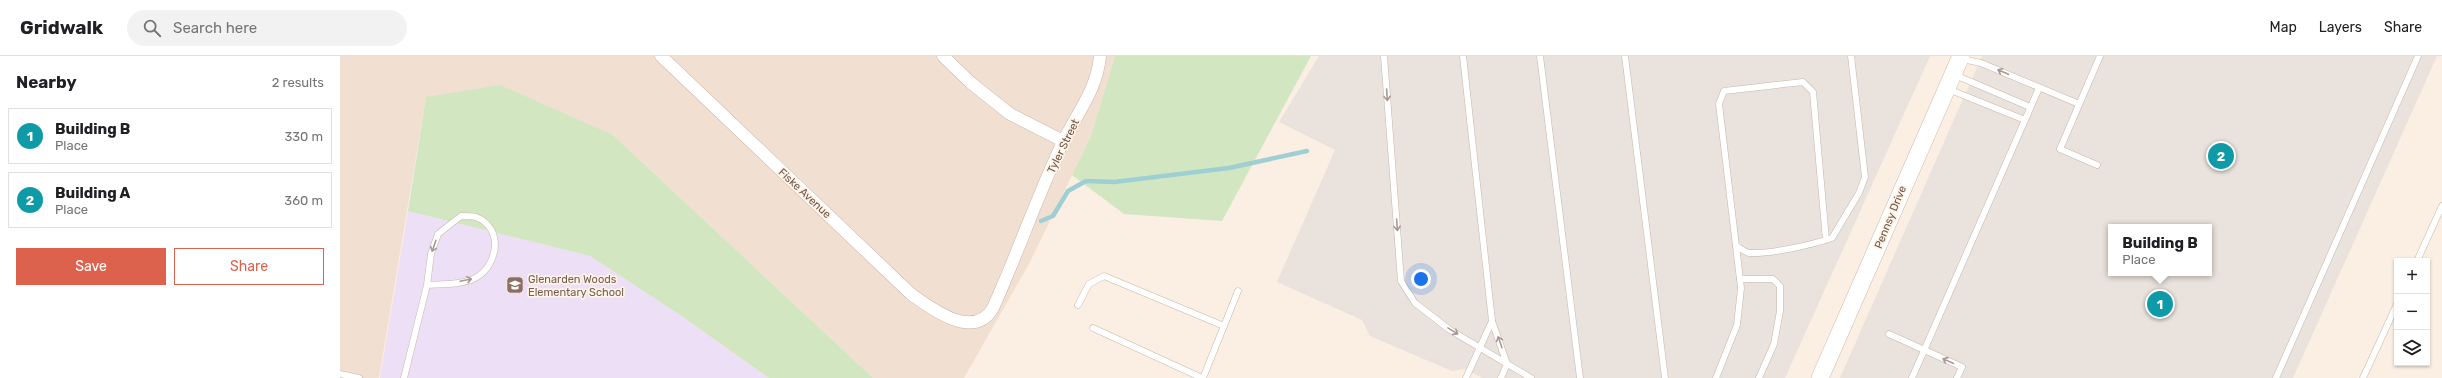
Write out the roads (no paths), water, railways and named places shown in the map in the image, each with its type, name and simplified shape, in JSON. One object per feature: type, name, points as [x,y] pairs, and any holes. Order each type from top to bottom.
[{"type":"main road","name":"Pennsy Drive","points":[[1820,378],[1950,81],[1958,57]]},
{"type":"street","name":"Fiske Avenue","points":[[661,56],[911,294],[939,313],[956,320],[969,323],[980,320],[989,314],[1023,236]]},
{"type":"street","points":[[943,56],[971,84],[1010,114],[1063,141]]},
{"type":"street","name":"Tyler Street","points":[[1023,236],[1063,141],[1091,92],[1098,72],[1100,56]]},
{"type":"lane","points":[[1384,56],[1401,281],[1415,303],[1450,330],[1531,378]]},
{"type":"lane","points":[[1463,56],[1492,320],[1507,364],[1501,378]]},
{"type":"lane","points":[[1540,56],[1580,378]]},
{"type":"lane","points":[[1625,56],[1664,378]]},
{"type":"lane","points":[[1736,246],[1748,253],[1807,246],[1832,238],[1840,225],[1859,192],[1865,177],[1851,56]]},
{"type":"lane","points":[[2097,165],[2060,149],[2100,56]]},
{"type":"lane","points":[[2276,378],[2418,56]]},
{"type":"lane","points":[[1958,57],[1981,63],[2080,104]]},
{"type":"lane","points":[[1950,81],[2030,107]]},
{"type":"lane","points":[[1950,81],[2025,120]]},
{"type":"lane","points":[[1716,378],[1737,325],[1741,288],[1719,104],[1724,91],[1803,82],[1813,92],[1826,240]]},
{"type":"lane","points":[[1912,378],[2039,88]]},
{"type":"lane","points":[[2418,258],[2442,206]]},
{"type":"lane","points":[[404,378],[427,285],[431,254],[438,234],[461,216],[476,217],[488,225],[496,239],[494,257],[488,268],[475,278],[451,283],[427,285]]},
{"type":"lane","points":[[1078,305],[1089,284],[1104,276],[1224,326]]},
{"type":"lane","points":[[1740,279],[1773,279],[1780,286],[1780,311],[1774,344],[1759,378]]},
{"type":"lane","points":[[1093,328],[1203,378],[1238,291]]},
{"type":"lane","points":[[2363,378],[2394,311]]},
{"type":"lane","points":[[1466,378],[1492,320]]},
{"type":"lane","points":[[1889,334],[1962,368],[1957,378]]},
{"type":"lane","points":[[340,374],[359,378]]},
{"type":"waterway","points":[[1041,221],[1053,216],[1068,191],[1086,181],[1114,182],[1229,168],[1307,151]]},
{"type":"place","name":"Building A","points":[[2221,156]]},
{"type":"place","name":"Glenarden Woods Elementary School","points":[[515,285]]},
{"type":"place","name":"Building B","points":[[2160,304]]}]
